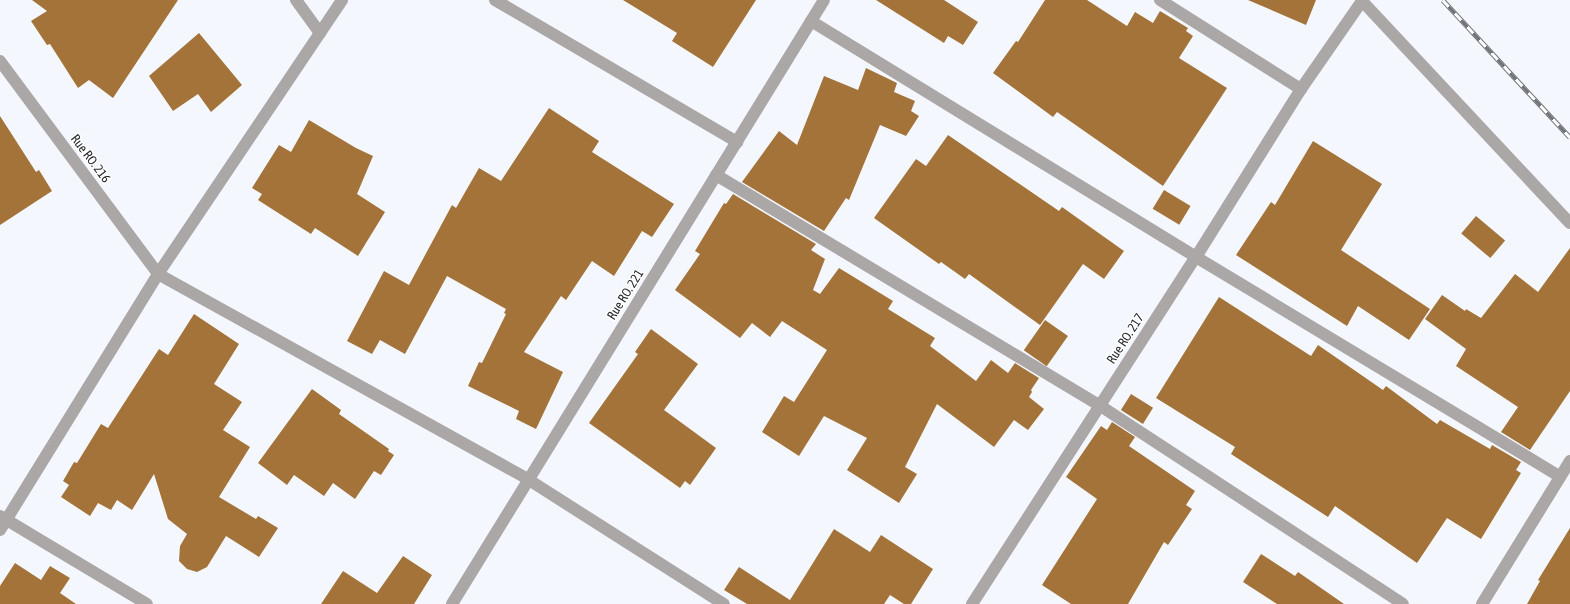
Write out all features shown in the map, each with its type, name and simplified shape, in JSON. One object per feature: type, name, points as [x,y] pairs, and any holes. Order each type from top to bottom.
[{"type":"street","points":[[296,0],[320,33]]},
{"type":"street","points":[[147,604],[2,522],[158,274],[342,0]]},
{"type":"street","points":[[495,0],[737,142]]},
{"type":"street","name":"Rue RO. 221","points":[[452,604],[824,0]]},
{"type":"street","points":[[1160,0],[1301,89]]},
{"type":"street","name":"Rue RO. 217","points":[[972,604],[1099,405],[1196,257],[1301,89],[1362,1],[1570,222]]},
{"type":"street","points":[[811,21],[1196,257],[1560,477]]},
{"type":"street","name":"Rue RO. 216","points":[[0,61],[158,274]]},
{"type":"street","points":[[716,176],[1099,405],[1403,604]]},
{"type":"street","points":[[158,274],[529,480],[724,604]]},
{"type":"street","points":[[1482,604],[1570,460]]},
{"type":"building","points":[[32,0],[178,0],[113,98],[89,80],[78,88],[50,44],[47,45],[31,21],[47,11]]},
{"type":"building","points":[[623,0],[756,0],[713,67],[672,41],[677,33]]},
{"type":"building","points":[[876,0],[944,0],[978,22],[963,45],[948,36],[944,43]]},
{"type":"building","points":[[1045,0],[1087,0],[1127,26],[1135,12],[1153,23],[1160,11],[1188,28],[1186,31],[1193,36],[1179,58],[1227,88],[1163,186],[1057,112],[1053,117],[993,73],[1016,41],[1018,42]]},
{"type":"building","points":[[1248,0],[1316,0],[1306,25]]},
{"type":"building","points":[[199,33],[242,85],[211,112],[198,94],[173,111],[149,76]]},
{"type":"building","points":[[866,68],[897,83],[894,92],[915,101],[911,111],[919,116],[906,136],[880,125],[849,200],[846,198],[824,231],[742,182],[779,131],[797,145],[824,76],[858,90]]},
{"type":"building","points":[[549,108],[599,141],[592,152],[674,204],[652,237],[642,231],[614,276],[592,261],[566,300],[561,296],[524,352],[563,372],[536,429],[516,419],[519,411],[468,386],[479,362],[482,363],[506,314],[504,313],[506,309],[447,276],[405,354],[380,340],[372,354],[347,341],[384,271],[409,285],[452,205],[456,208],[479,168],[501,181]]},
{"type":"building","points":[[0,116],[36,172],[39,170],[52,191],[0,225]]},
{"type":"building","points":[[309,120],[356,148],[373,156],[357,194],[385,212],[358,256],[315,228],[311,234],[258,200],[262,194],[252,188],[279,145],[291,152]]},
{"type":"building","points":[[948,135],[1059,211],[1062,207],[1124,251],[1104,279],[1083,264],[1040,325],[969,274],[965,279],[941,262],[939,264],[874,218],[916,159],[926,166]]},
{"type":"building","points":[[1313,141],[1382,184],[1341,250],[1430,309],[1409,340],[1358,306],[1347,326],[1236,255],[1271,202],[1275,205]]},
{"type":"building","points":[[1164,190],[1191,206],[1179,225],[1153,209]]},
{"type":"building","points":[[733,194],[816,244],[811,250],[825,259],[813,290],[820,294],[839,268],[893,301],[888,309],[935,338],[930,346],[976,381],[991,360],[1008,373],[1015,363],[1039,378],[1031,390],[1032,392],[1029,397],[1044,409],[1028,430],[1014,420],[994,447],[937,404],[905,467],[917,474],[899,503],[847,470],[867,438],[824,416],[799,456],[762,432],[784,396],[794,402],[827,350],[782,321],[770,337],[752,323],[740,338],[675,290],[700,254],[695,251],[724,203],[726,204]]},
{"type":"building","points":[[1476,216],[1505,240],[1490,258],[1461,234]]},
{"type":"building","points":[[1570,248],[1570,391],[1530,450],[1501,432],[1518,407],[1456,366],[1466,349],[1425,319],[1442,295],[1465,311],[1466,309],[1481,318],[1515,274],[1538,292]]},
{"type":"building","points":[[1219,297],[1311,356],[1318,345],[1383,390],[1386,386],[1437,424],[1440,420],[1490,449],[1492,445],[1521,462],[1516,470],[1521,473],[1481,539],[1447,518],[1417,563],[1335,506],[1328,517],[1231,454],[1235,447],[1156,398]]},
{"type":"building","points":[[194,314],[239,344],[214,384],[242,402],[223,430],[250,447],[219,497],[256,519],[258,516],[278,528],[259,557],[226,536],[207,567],[197,572],[187,569],[179,561],[180,546],[187,534],[168,519],[154,474],[132,510],[117,500],[111,510],[98,503],[90,516],[61,497],[69,485],[63,481],[74,462],[77,463],[101,424],[108,428],[159,349],[168,355]]},
{"type":"building","points":[[1045,320],[1068,336],[1047,366],[1024,350]]},
{"type":"building","points":[[651,329],[698,364],[664,410],[716,448],[690,485],[685,481],[680,488],[589,423],[638,354],[635,352]]},
{"type":"building","points":[[312,389],[341,410],[339,414],[389,449],[388,451],[394,455],[381,475],[374,471],[355,499],[333,483],[324,496],[294,475],[287,485],[258,463]]},
{"type":"building","points":[[1131,394],[1153,408],[1143,424],[1121,410]]},
{"type":"building","points":[[1112,422],[1135,437],[1129,446],[1195,491],[1186,505],[1192,509],[1168,545],[1164,542],[1128,604],[1071,604],[1042,585],[1097,499],[1066,477],[1101,426],[1107,430]]},
{"type":"building","points":[[1570,528],[1570,604],[1527,604],[1540,581],[1538,580]]},
{"type":"building","points":[[834,529],[870,552],[881,535],[933,569],[911,604],[904,604],[890,595],[884,604],[747,604],[724,590],[739,567],[790,600]]},
{"type":"building","points":[[1261,554],[1295,576],[1298,572],[1344,604],[1277,604],[1243,582]]},
{"type":"building","points":[[403,556],[432,575],[414,604],[321,604],[343,571],[377,593]]},
{"type":"building","points":[[15,563],[41,580],[50,566],[70,578],[60,593],[76,604],[0,604],[0,586]]},
{"type":"railway","points":[[1443,0],[1570,137]]}]
